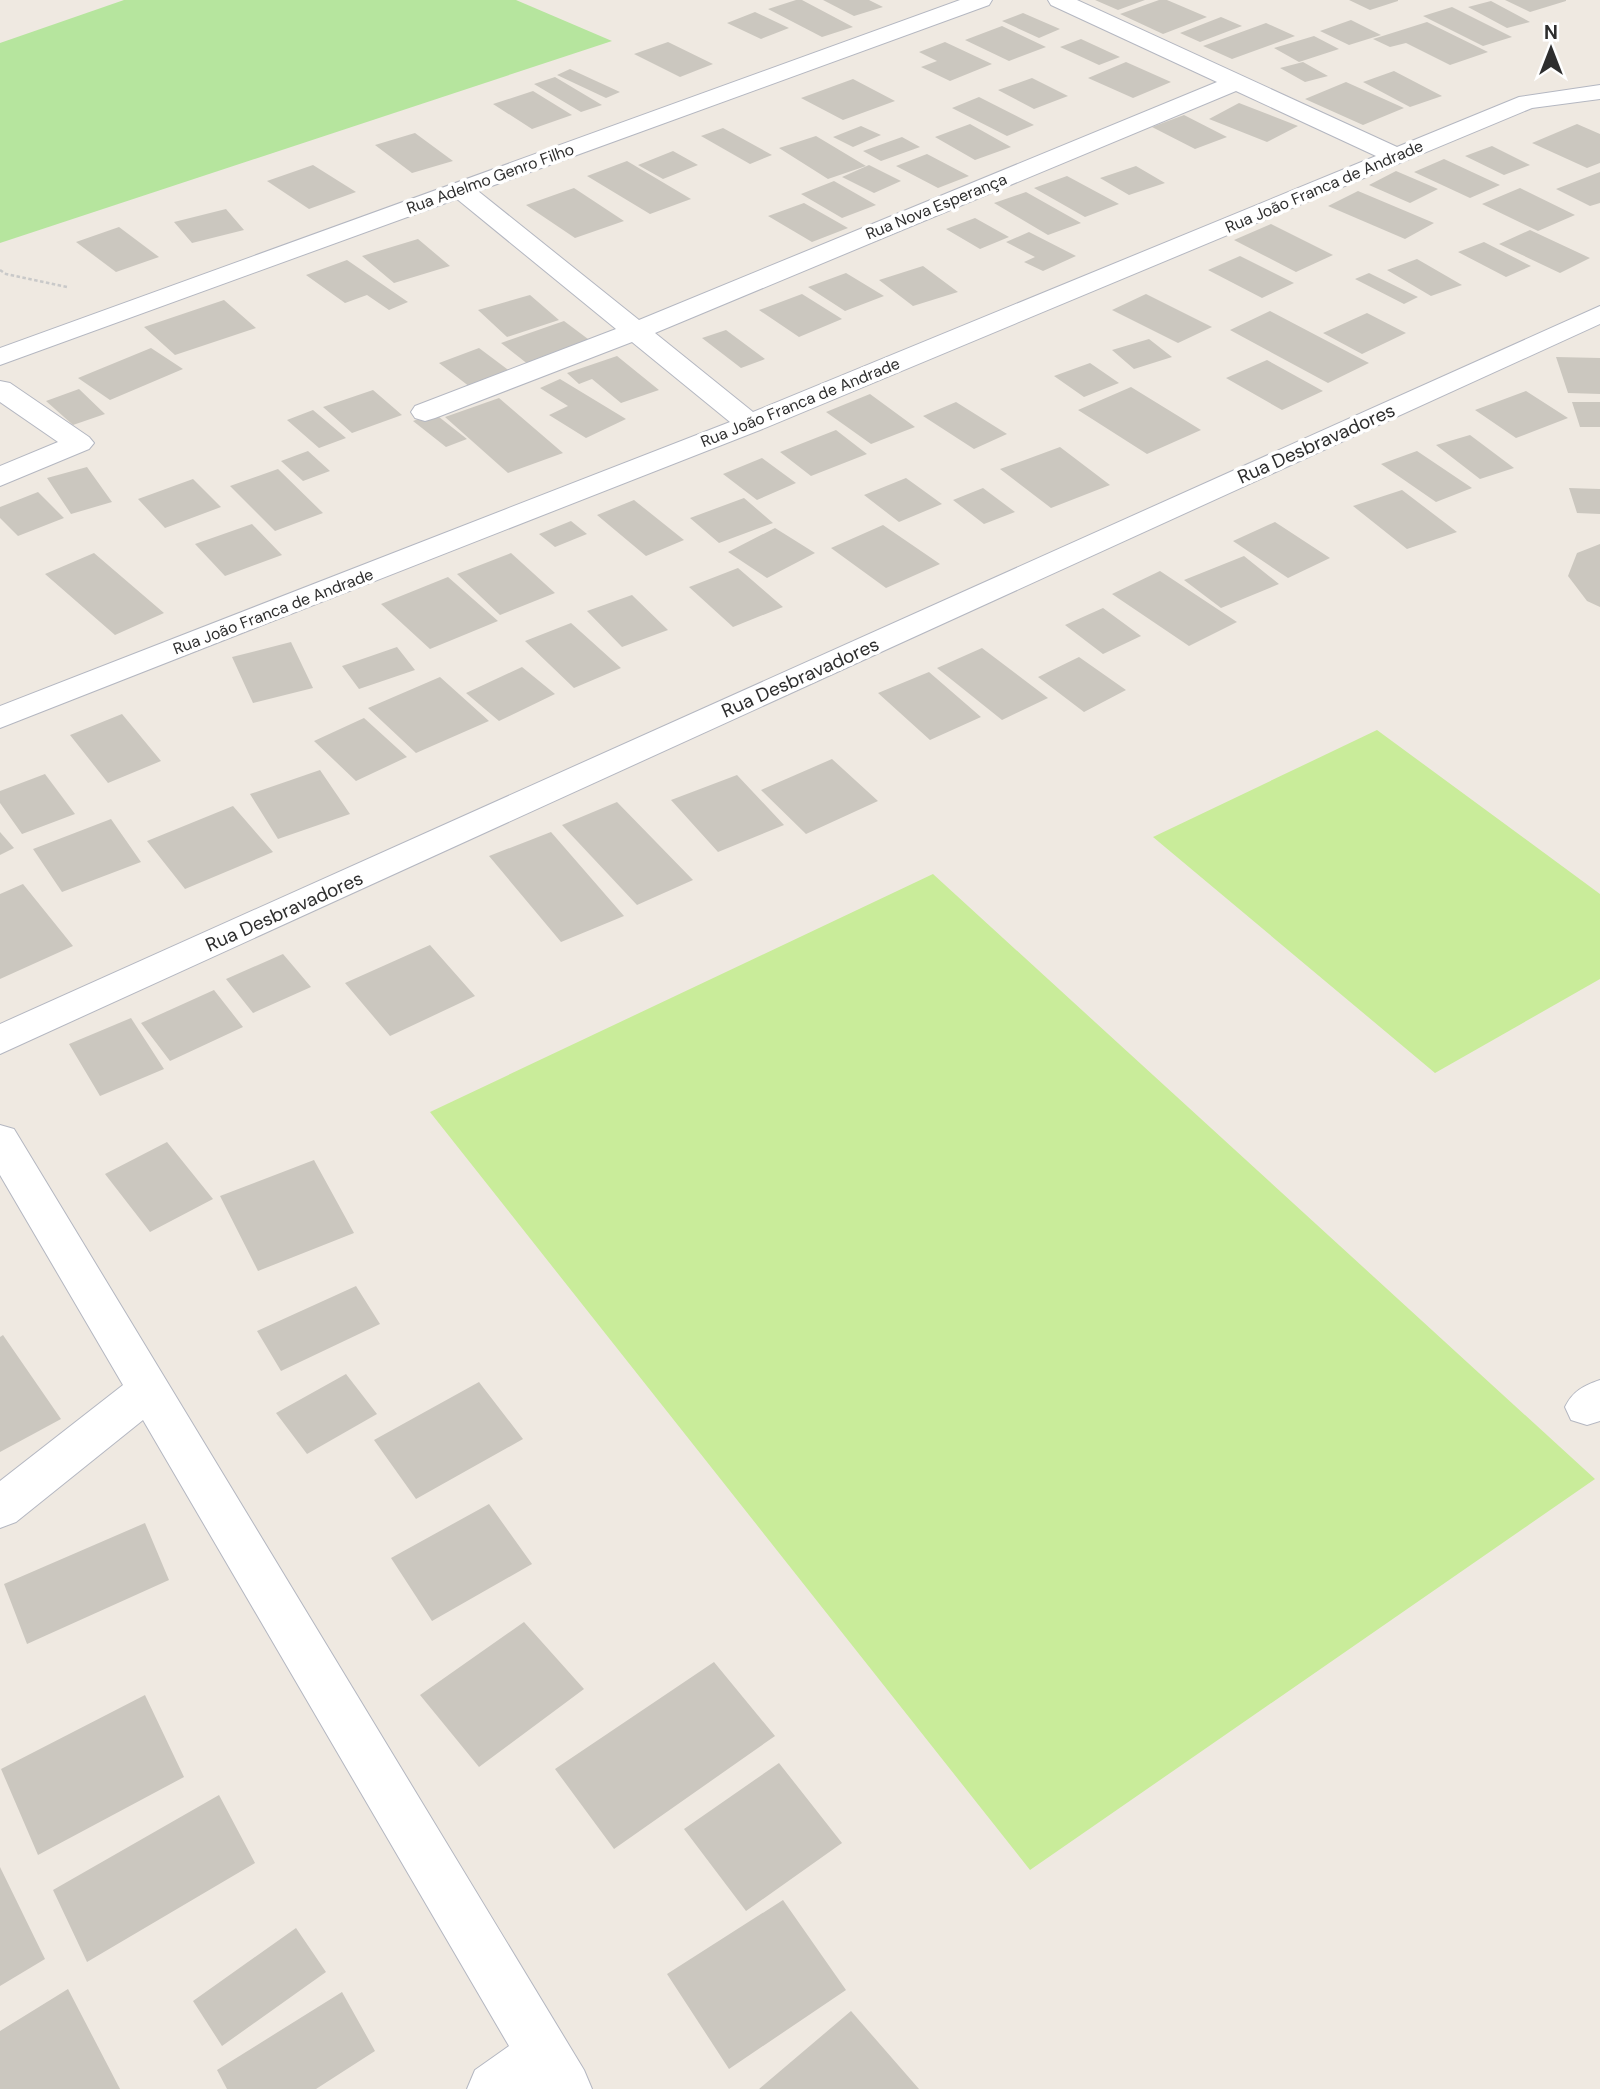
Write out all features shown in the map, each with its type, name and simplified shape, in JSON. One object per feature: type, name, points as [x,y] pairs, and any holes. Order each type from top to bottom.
[{"type":"street","name":"Rua Adelmo Genro Filho","points":[[0,357],[981,0]]},
{"type":"street","points":[[1059,0],[1396,156]]},
{"type":"street","name":"Rua Nova Esperança","points":[[425,412],[636,331],[1237,82]]},
{"type":"street","name":"Rua João Franca de Andrade","points":[[0,718],[750,424],[1527,102],[1600,92]]},
{"type":"street","points":[[460,189],[750,424]]},
{"type":"street","name":"Rua Desbravadores","points":[[0,1040],[1600,314]]},
{"type":"street","points":[[0,389],[79,443],[0,477]]},
{"type":"street","points":[[0,1140],[555,2071],[494,2089]]},
{"type":"street","points":[[0,1508],[149,1390]]},
{"type":"green space","points":[[124,0],[516,0],[612,41],[0,243],[0,43]]},
{"type":"green space","points":[[1377,730],[1600,894],[1600,979],[1435,1073],[1153,837]]},
{"type":"green space","points":[[933,874],[1595,1479],[1030,1870],[430,1112]]},
{"type":"building","points":[[802,0],[853,27],[822,37],[768,9]]},
{"type":"building","points":[[823,0],[869,0],[883,7],[854,16]]},
{"type":"building","points":[[1095,0],[1145,0],[1118,10]]},
{"type":"building","points":[[1159,0],[1167,0],[1207,17],[1163,34],[1120,14]]},
{"type":"building","points":[[1349,0],[1398,0],[1398,1],[1370,10]]},
{"type":"building","points":[[1505,0],[1566,0],[1566,1],[1530,12]]},
{"type":"building","points":[[1491,1],[1530,22],[1507,28],[1468,7]]},
{"type":"building","points":[[1452,7],[1512,37],[1483,46],[1423,16]]},
{"type":"building","points":[[755,12],[789,28],[761,39],[727,23]]},
{"type":"building","points":[[1023,13],[1060,29],[1039,38],[1002,21]]},
{"type":"building","points":[[1221,17],[1242,26],[1200,42],[1180,33]]},
{"type":"building","points":[[1351,20],[1381,35],[1349,45],[1320,31]]},
{"type":"building","points":[[1427,22],[1488,52],[1450,65],[1406,43],[1390,47],[1373,39]]},
{"type":"building","points":[[1266,23],[1295,36],[1232,59],[1203,46]]},
{"type":"building","points":[[1002,26],[1046,47],[1009,61],[965,40]]},
{"type":"building","points":[[1314,36],[1339,49],[1299,62],[1274,48]]},
{"type":"building","points":[[1081,39],[1120,57],[1099,65],[1060,47]]},
{"type":"building","points":[[668,42],[713,64],[680,77],[634,54]]},
{"type":"building","points":[[945,42],[992,64],[950,81],[921,67],[937,61],[919,52]]},
{"type":"building","points":[[1126,62],[1171,82],[1133,98],[1088,78]]},
{"type":"building","points":[[1303,62],[1328,76],[1305,82],[1280,68]]},
{"type":"building","points":[[570,69],[620,92],[606,98],[557,75]]},
{"type":"building","points":[[1394,71],[1442,96],[1410,107],[1363,82]]},
{"type":"building","points":[[555,77],[602,105],[581,112],[534,84]]},
{"type":"building","points":[[1032,78],[1068,96],[1034,109],[998,90]]},
{"type":"building","points":[[853,79],[895,101],[843,120],[801,98]]},
{"type":"building","points":[[1346,82],[1404,108],[1363,125],[1305,99]]},
{"type":"building","points":[[533,91],[572,115],[532,129],[493,104]]},
{"type":"building","points":[[979,97],[1034,125],[1007,136],[952,108]]},
{"type":"building","points":[[1239,103],[1298,126],[1267,142],[1209,119]]},
{"type":"building","points":[[1184,115],[1227,137],[1195,149],[1152,127]]},
{"type":"building","points":[[970,124],[1011,147],[975,160],[935,137]]},
{"type":"building","points":[[1577,124],[1600,134],[1600,163],[1587,168],[1532,143]]},
{"type":"building","points":[[861,126],[881,135],[853,147],[833,137]]},
{"type":"building","points":[[723,128],[772,155],[750,164],[701,136]]},
{"type":"building","points":[[415,133],[453,161],[412,173],[375,145]]},
{"type":"building","points":[[816,136],[866,166],[828,179],[779,148]]},
{"type":"building","points":[[902,137],[920,147],[881,161],[863,151]]},
{"type":"building","points":[[1492,146],[1530,165],[1504,175],[1465,156]]},
{"type":"building","points":[[673,151],[698,165],[663,179],[638,165]]},
{"type":"building","points":[[927,154],[969,176],[938,188],[896,166]]},
{"type":"building","points":[[1444,159],[1500,185],[1470,198],[1414,172]]},
{"type":"building","points":[[627,161],[691,199],[650,214],[587,176]]},
{"type":"building","points":[[313,165],[356,192],[309,209],[267,181]]},
{"type":"building","points":[[869,165],[901,181],[874,193],[842,177]]},
{"type":"building","points":[[1136,166],[1165,183],[1129,195],[1100,178]]},
{"type":"building","points":[[1396,171],[1438,189],[1410,203],[1369,185]]},
{"type":"building","points":[[1600,172],[1600,203],[1590,206],[1556,189]]},
{"type":"building","points":[[1067,176],[1119,204],[1085,217],[1034,188]]},
{"type":"building","points":[[834,181],[876,205],[842,218],[801,194]]},
{"type":"building","points":[[574,188],[624,221],[575,238],[526,205]]},
{"type":"building","points":[[1520,188],[1575,215],[1538,231],[1482,204]]},
{"type":"building","points":[[1358,191],[1434,223],[1405,239],[1328,206]]},
{"type":"building","points":[[1026,192],[1081,223],[1048,235],[994,203]]},
{"type":"building","points":[[804,203],[848,228],[812,242],[768,216]]},
{"type":"building","points":[[226,209],[244,230],[192,243],[174,222]]},
{"type":"building","points":[[975,218],[1009,237],[980,249],[946,229]]},
{"type":"building","points":[[1271,224],[1333,255],[1296,272],[1234,240]]},
{"type":"building","points":[[119,227],[159,257],[116,272],[76,242]]},
{"type":"building","points":[[1530,230],[1590,258],[1560,273],[1499,244]]},
{"type":"building","points":[[1029,232],[1076,256],[1043,271],[1024,262],[1035,257],[1006,242]]},
{"type":"building","points":[[418,239],[450,266],[394,283],[362,256]]},
{"type":"building","points":[[1484,242],[1531,266],[1506,277],[1458,252]]},
{"type":"building","points":[[1240,256],[1294,283],[1262,298],[1208,270]]},
{"type":"building","points":[[1417,259],[1462,285],[1431,296],[1387,270]]},
{"type":"building","points":[[347,260],[408,302],[389,310],[367,295],[345,303],[306,275]]},
{"type":"building","points":[[923,266],[958,292],[913,306],[879,280]]},
{"type":"building","points":[[846,273],[884,296],[845,311],[808,287]]},
{"type":"building","points":[[1369,273],[1418,297],[1404,304],[1355,279]]},
{"type":"building","points":[[802,294],[842,319],[799,337],[759,310]]},
{"type":"building","points":[[1146,294],[1212,327],[1178,343],[1112,310]]},
{"type":"building","points":[[530,295],[559,320],[507,337],[478,310]]},
{"type":"building","points":[[224,300],[256,328],[175,355],[144,327]]},
{"type":"building","points":[[1270,311],[1369,363],[1328,383],[1230,330]]},
{"type":"building","points":[[1367,313],[1406,333],[1362,354],[1323,333]]},
{"type":"building","points":[[564,321],[592,342],[529,365],[501,343]]},
{"type":"building","points":[[726,330],[765,359],[741,368],[702,338]]},
{"type":"building","points":[[1149,339],[1172,357],[1134,369],[1112,350]]},
{"type":"building","points":[[151,348],[183,369],[110,400],[78,378]]},
{"type":"building","points":[[479,348],[511,372],[470,387],[439,363]]},
{"type":"building","points":[[617,356],[659,390],[621,403],[592,379],[579,384],[567,373]]},
{"type":"building","points":[[1556,357],[1600,358],[1600,394],[1568,393]]},
{"type":"building","points":[[1267,360],[1323,391],[1282,410],[1226,378]]},
{"type":"building","points":[[1090,363],[1119,383],[1084,397],[1054,376]]},
{"type":"building","points":[[560,379],[626,419],[586,438],[549,415],[568,406],[540,388]]},
{"type":"building","points":[[1131,387],[1201,430],[1147,454],[1078,410]]},
{"type":"building","points":[[79,389],[105,414],[73,425],[46,401]]},
{"type":"building","points":[[373,390],[402,415],[352,433],[323,407]]},
{"type":"building","points":[[1526,391],[1568,418],[1516,438],[1475,410]]},
{"type":"building","points":[[870,394],[915,427],[871,444],[826,412]]},
{"type":"building","points":[[499,398],[563,453],[508,473],[445,417]]},
{"type":"building","points":[[956,402],[1007,434],[974,449],[923,416]]},
{"type":"building","points":[[1572,402],[1600,402],[1600,427],[1580,427]]},
{"type":"building","points":[[313,410],[346,438],[319,448],[287,420]]},
{"type":"building","points":[[434,413],[467,439],[446,447],[413,421]]},
{"type":"building","points":[[836,430],[867,454],[811,476],[780,452]]},
{"type":"building","points":[[1470,435],[1514,468],[1480,479],[1436,445]]},
{"type":"building","points":[[1060,447],[1110,485],[1051,508],[1000,469]]},
{"type":"building","points":[[308,451],[330,471],[303,481],[281,461]]},
{"type":"building","points":[[1417,451],[1472,488],[1436,502],[1381,464]]},
{"type":"building","points":[[762,458],[796,483],[757,500],[723,474]]},
{"type":"building","points":[[87,467],[112,502],[71,514],[47,478]]},
{"type":"building","points":[[278,469],[323,513],[275,531],[230,486]]},
{"type":"building","points":[[906,478],[942,504],[899,522],[864,495]]},
{"type":"building","points":[[193,479],[221,507],[165,528],[138,499]]},
{"type":"building","points":[[983,488],[1015,512],[984,524],[953,500]]},
{"type":"building","points":[[1569,488],[1600,489],[1600,514],[1577,513]]},
{"type":"building","points":[[1402,490],[1457,532],[1407,549],[1353,506]]},
{"type":"building","points":[[38,492],[64,518],[18,536],[0,518],[0,507]]},
{"type":"building","points":[[744,498],[773,523],[719,543],[690,518]]},
{"type":"building","points":[[634,500],[684,540],[646,556],[597,515]]},
{"type":"building","points":[[571,521],[587,534],[555,547],[539,534]]},
{"type":"building","points":[[1275,522],[1330,558],[1288,578],[1233,541]]},
{"type":"building","points":[[252,524],[282,555],[225,576],[195,544]]},
{"type":"building","points":[[883,525],[940,564],[886,588],[831,548]]},
{"type":"building","points":[[775,528],[815,553],[767,578],[728,552]]},
{"type":"building","points":[[1600,544],[1600,607],[1587,601],[1568,576],[1577,553]]},
{"type":"building","points":[[94,553],[164,613],[115,635],[45,574]]},
{"type":"building","points":[[511,553],[555,593],[500,615],[457,574]]},
{"type":"building","points":[[1244,556],[1279,584],[1221,608],[1184,580]]},
{"type":"building","points":[[738,568],[783,607],[733,627],[689,587]]},
{"type":"building","points":[[1160,571],[1237,622],[1189,646],[1112,594]]},
{"type":"building","points":[[448,577],[498,621],[430,649],[381,604]]},
{"type":"building","points":[[632,595],[668,630],[622,647],[587,611]]},
{"type":"building","points":[[1103,608],[1141,636],[1103,654],[1065,625]]},
{"type":"building","points":[[571,623],[621,668],[574,688],[525,641]]},
{"type":"building","points":[[291,642],[313,688],[253,703],[232,657]]},
{"type":"building","points":[[397,647],[415,670],[359,689],[342,666]]},
{"type":"building","points":[[982,648],[1048,698],[1002,720],[937,668]]},
{"type":"building","points":[[1079,657],[1126,690],[1084,712],[1038,677]]},
{"type":"building","points":[[522,667],[555,694],[499,721],[466,693]]},
{"type":"building","points":[[929,672],[981,717],[930,740],[878,693]]},
{"type":"building","points":[[440,677],[489,721],[416,753],[368,708]]},
{"type":"building","points":[[122,714],[161,761],[108,783],[70,735]]},
{"type":"building","points":[[364,718],[407,757],[356,781],[314,741]]},
{"type":"building","points":[[832,759],[878,801],[806,834],[761,790]]},
{"type":"building","points":[[320,770],[350,814],[278,839],[250,794]]},
{"type":"building","points":[[45,774],[75,814],[22,834],[0,803],[0,791]]},
{"type":"building","points":[[737,775],[784,825],[718,852],[671,800]]},
{"type":"building","points":[[617,802],[693,880],[637,905],[562,825]]},
{"type":"building","points":[[233,806],[273,852],[185,889],[147,841]]},
{"type":"building","points":[[111,819],[141,862],[62,892],[33,849]]},
{"type":"building","points":[[0,832],[14,848],[0,855]]},
{"type":"building","points":[[551,832],[624,916],[561,942],[489,856]]},
{"type":"building","points":[[23,884],[73,946],[0,979],[0,894]]},
{"type":"building","points":[[430,945],[475,996],[390,1036],[345,983]]},
{"type":"building","points":[[283,954],[311,987],[253,1013],[226,979]]},
{"type":"building","points":[[214,990],[243,1027],[170,1061],[141,1023]]},
{"type":"building","points":[[131,1018],[164,1069],[100,1096],[69,1044]]},
{"type":"building","points":[[167,1142],[213,1199],[150,1232],[105,1174]]},
{"type":"building","points":[[314,1160],[354,1233],[258,1271],[220,1196]]},
{"type":"building","points":[[356,1286],[380,1324],[281,1371],[257,1331]]},
{"type":"building","points":[[3,1335],[61,1419],[0,1452],[0,1337]]},
{"type":"building","points":[[346,1374],[377,1414],[307,1454],[276,1413]]},
{"type":"building","points":[[479,1382],[523,1439],[416,1499],[374,1440]]},
{"type":"building","points":[[489,1504],[532,1564],[432,1621],[391,1558]]},
{"type":"building","points":[[145,1523],[169,1580],[27,1644],[4,1584]]},
{"type":"building","points":[[524,1622],[584,1689],[479,1767],[420,1695]]},
{"type":"building","points":[[714,1662],[775,1736],[614,1849],[555,1769]]},
{"type":"building","points":[[145,1695],[184,1777],[38,1855],[1,1769]]},
{"type":"building","points":[[779,1763],[842,1843],[746,1911],[684,1829]]},
{"type":"building","points":[[219,1795],[255,1863],[87,1962],[53,1890]]},
{"type":"building","points":[[0,1867],[45,1959],[0,1986]]},
{"type":"building","points":[[783,1900],[846,1990],[729,2069],[667,1974]]},
{"type":"building","points":[[296,1928],[326,1972],[222,2046],[193,2001]]},
{"type":"building","points":[[68,1989],[120,2089],[0,2089],[0,2031]]},
{"type":"building","points":[[342,1992],[375,2051],[316,2089],[227,2089],[217,2070]]},
{"type":"building","points":[[851,2011],[919,2089],[759,2089]]}]
